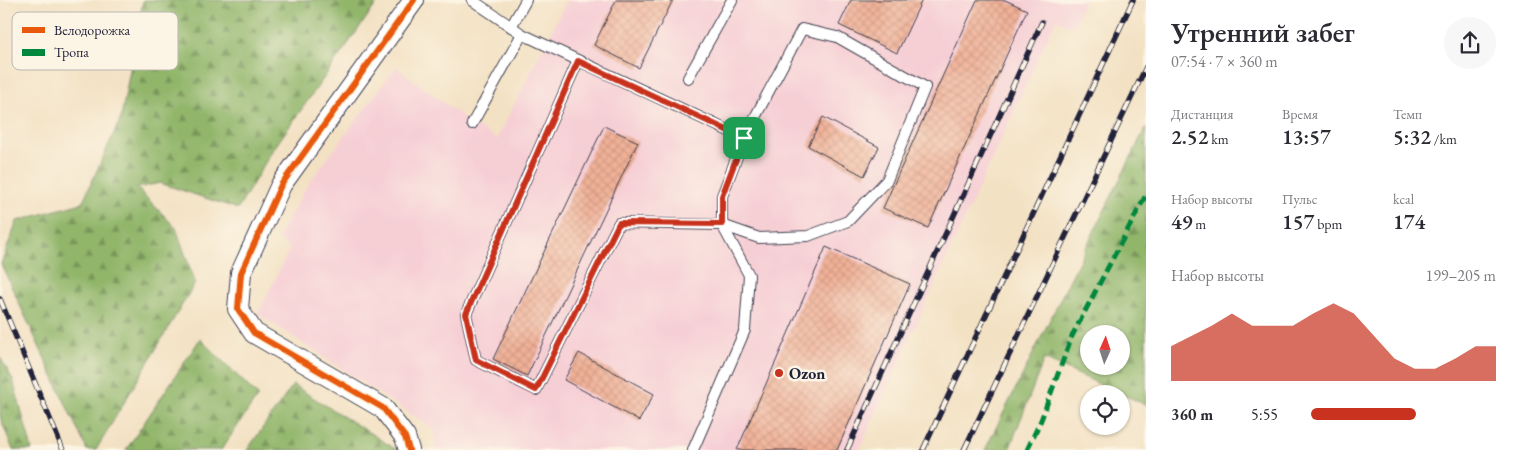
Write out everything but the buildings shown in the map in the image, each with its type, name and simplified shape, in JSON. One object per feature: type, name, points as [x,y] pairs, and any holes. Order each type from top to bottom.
[{"type":"street","points":[[409,450],[405,436],[383,408],[254,333],[238,310],[241,273],[281,185],[414,0]]},
{"type":"lane","points":[[472,0],[522,34],[744,138]]},
{"type":"lane","points":[[511,27],[526,0]]},
{"type":"lane","points":[[688,78],[732,0]]},
{"type":"lane","points":[[578,61],[466,314],[476,360],[536,390],[619,223],[722,224],[759,238],[808,236],[848,221],[887,180],[925,87],[837,37],[802,29],[744,138],[722,196],[722,224],[749,275],[746,330],[693,450]]},
{"type":"lane","points":[[472,124],[522,34]]},
{"type":"shaded area","points":[[567,0],[1085,0],[1073,27],[1056,19],[859,450],[436,450],[434,429],[258,314],[290,248],[277,238],[307,186],[396,67],[472,124],[497,139]]},
{"type":"green space","points":[[143,0],[379,0],[272,151],[238,209],[160,183],[137,188],[176,228],[195,283],[96,450],[87,450],[1,264],[17,221],[82,203],[121,118],[130,70],[178,70],[178,12],[141,12]]},
{"type":"green space","points":[[1146,127],[1146,405],[1130,398],[1130,385],[1102,385],[1044,359],[1009,450],[985,450]]},
{"type":"green space","points":[[200,339],[258,396],[221,450],[126,450]]},
{"type":"green space","points":[[0,357],[13,380],[32,450],[13,450],[0,417]]},
{"type":"green space","points":[[293,385],[397,450],[247,450]]},
{"type":"railway","points":[[923,450],[1133,0]]},
{"type":"railway","points":[[847,450],[1042,22]]},
{"type":"railway","points":[[964,450],[1146,67]]},
{"type":"railway","points":[[0,299],[63,450]]},
{"type":"marked path","points":[[1027,450],[1041,420],[1072,336],[1146,195]]},
{"type":"cycle path","points":[[409,450],[405,437],[383,408],[254,333],[238,309],[241,273],[281,185],[414,0]]},
{"type":"place","name":"Ozon","points":[[779,373]]},
{"type":"route","points":[[578,61],[744,138],[722,196],[722,224],[619,223],[536,390],[476,360],[466,314],[578,61]]}]
